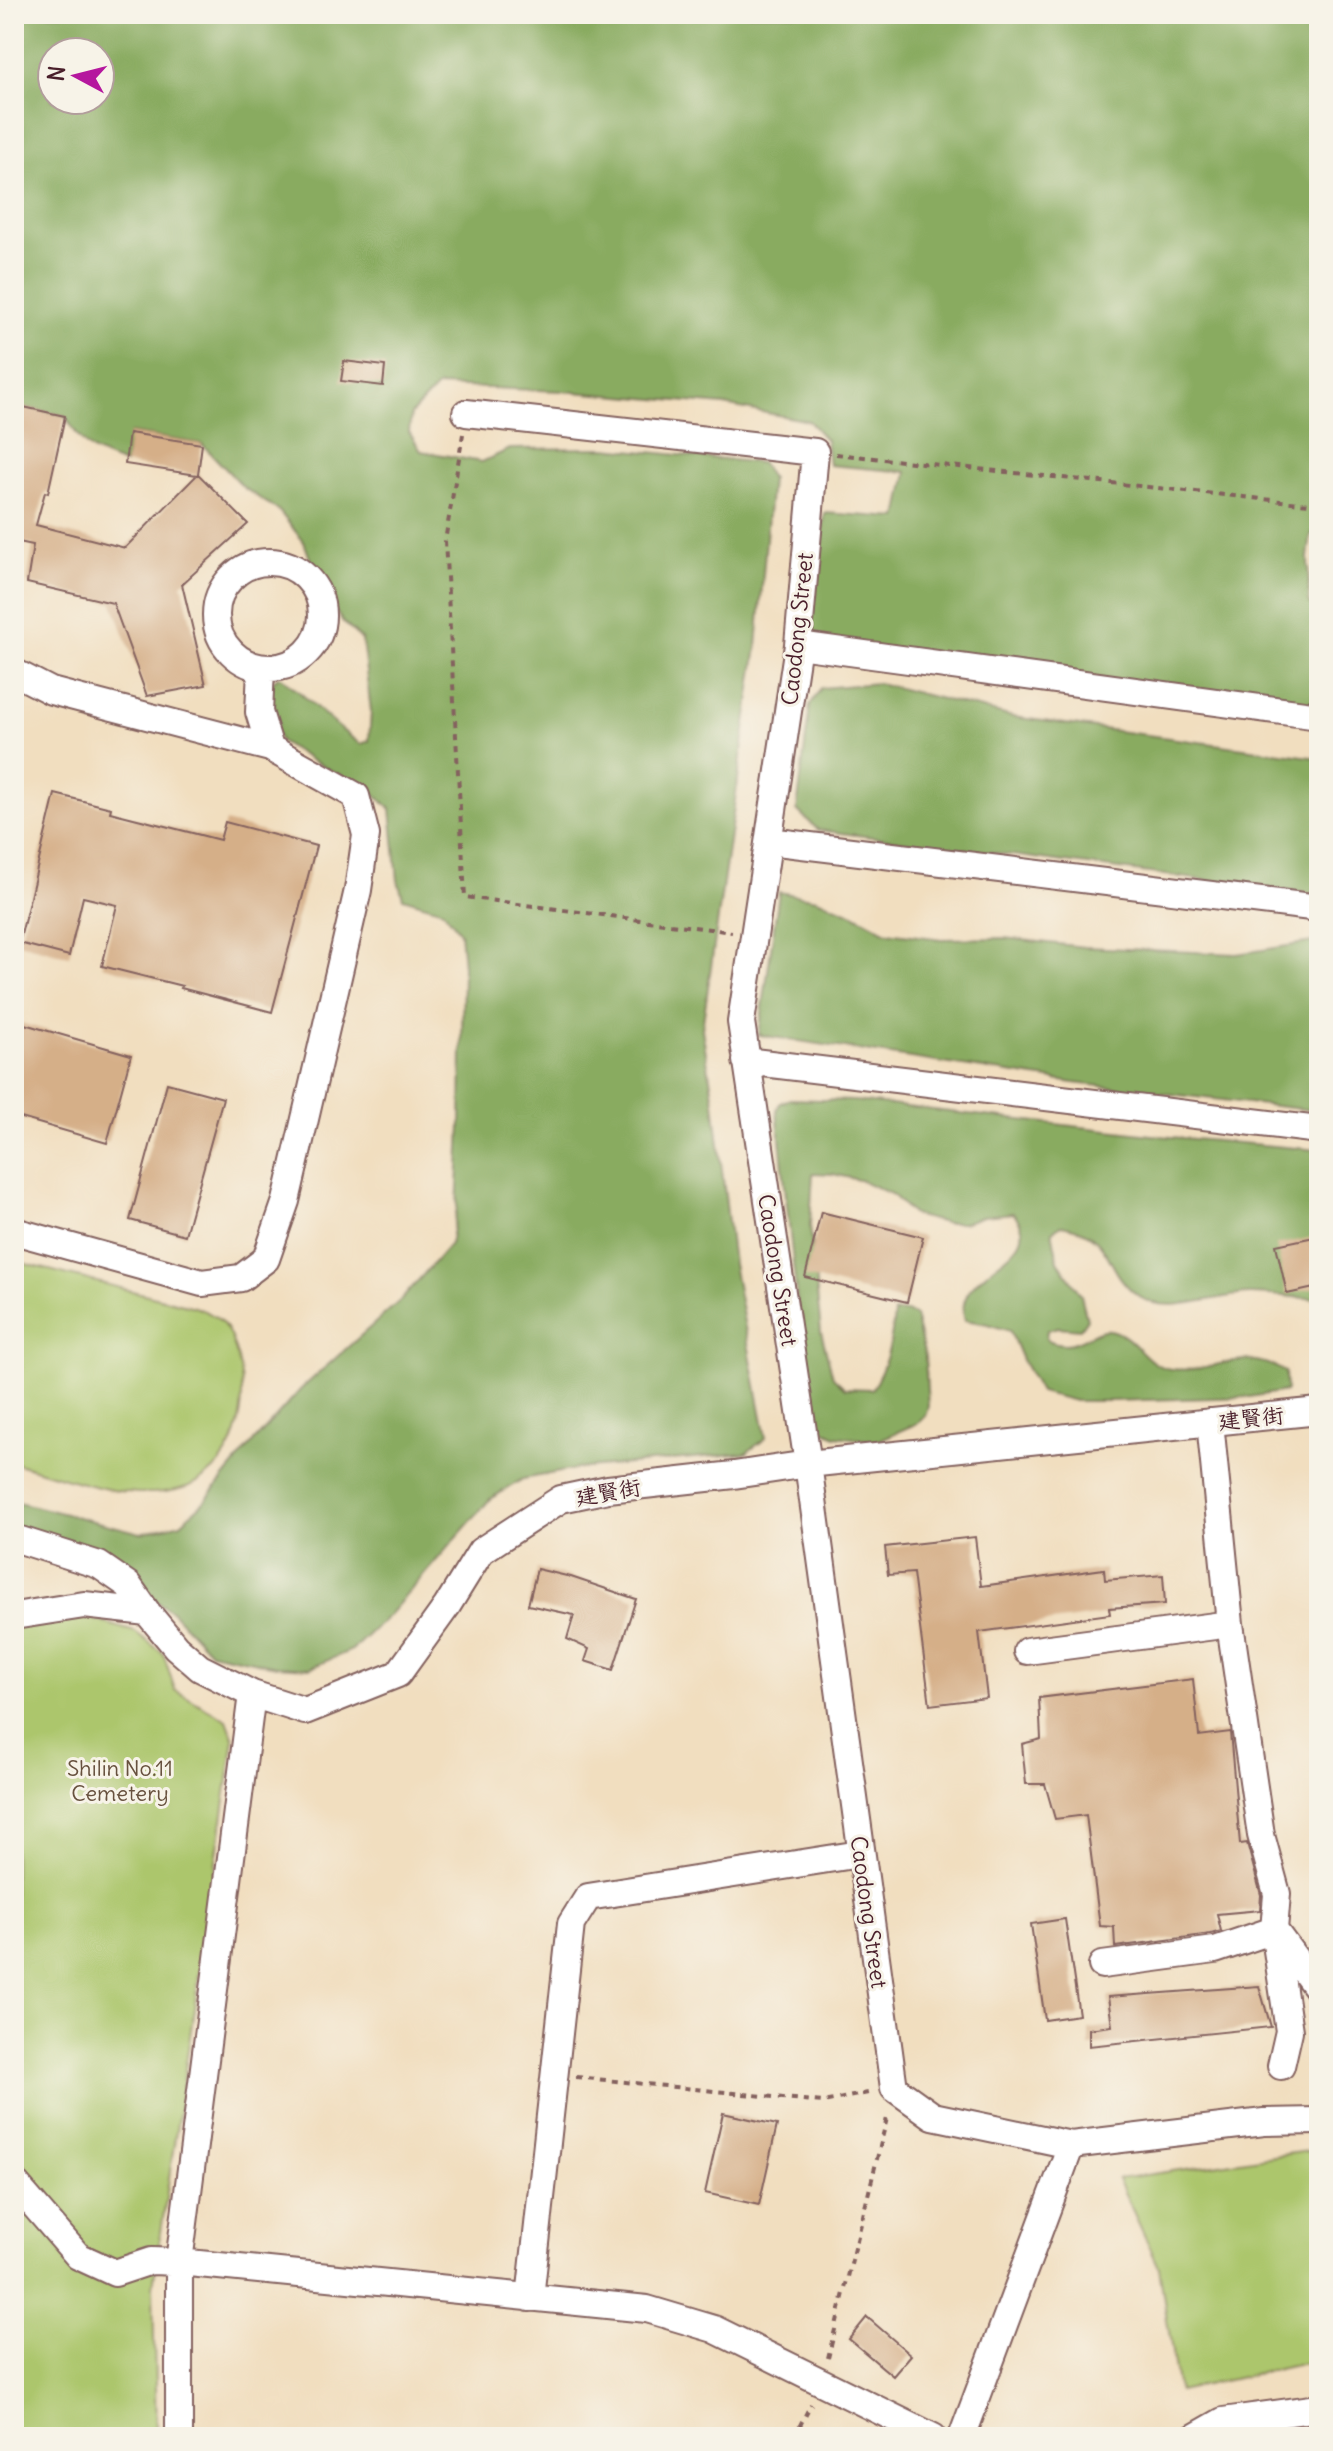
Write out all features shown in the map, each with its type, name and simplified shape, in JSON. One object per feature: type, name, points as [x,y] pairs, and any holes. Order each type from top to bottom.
[{"type":"street","points":[[466,413],[815,452]]},
{"type":"street","name":"Caodong Street","points":[[815,452],[798,645],[741,1022],[808,1464],[894,2088]]},
{"type":"street","points":[[276,562],[296,569],[311,583],[321,602],[322,623],[315,643],[301,658],[282,668],[261,669],[242,662],[226,648],[217,629],[216,608],[223,588],[236,573],[255,563],[276,562]]},
{"type":"street","points":[[798,645],[1319,716]]},
{"type":"street","points":[[261,669],[259,712],[270,748]]},
{"type":"street","points":[[14,672],[51,691],[270,748],[356,796],[366,835],[358,890],[286,1201],[266,1259],[241,1278],[202,1283],[14,1231]]},
{"type":"street","points":[[769,841],[1319,908]]},
{"type":"street","points":[[746,1061],[1319,1130]]},
{"type":"street","name":"建賢街","points":[[14,1538],[99,1565],[128,1585],[176,1647],[200,1668],[252,1694],[305,1711],[398,1674],[447,1606],[481,1551],[561,1499],[608,1489],[808,1464],[1319,1411]]},
{"type":"street","points":[[1210,1422],[1230,1624],[1261,1835],[1277,1894],[1274,1930],[1289,2031],[1281,2066]]},
{"type":"street","points":[[14,1616],[84,1605],[147,1612]]},
{"type":"street","points":[[1027,1651],[1230,1624]]},
{"type":"street","points":[[179,2437],[179,2262],[252,1694]]},
{"type":"street","points":[[530,2298],[571,1924],[588,1897],[860,1854]]},
{"type":"street","points":[[1102,1965],[1215,1950],[1274,1930]]},
{"type":"street","points":[[1274,1930],[1319,1991]]},
{"type":"street","points":[[894,2088],[933,2116],[1071,2145],[1264,2122],[1319,2121]]},
{"type":"street","points":[[962,2437],[1071,2145]]},
{"type":"street","points":[[14,2182],[78,2256],[115,2273],[151,2261],[179,2262],[647,2309],[714,2329],[933,2437]]},
{"type":"street","points":[[1195,2437],[1223,2421],[1319,2408]]},
{"type":"path","points":[[466,413],[445,541],[465,897],[754,934]]},
{"type":"path","points":[[815,452],[1319,505]]},
{"type":"path","points":[[553,2075],[823,2102],[894,2088],[822,2383],[794,2437]]},
{"type":"green space","points":[[14,14],[1319,14],[1319,527],[1311,535],[1308,557],[1309,602],[1319,616],[1319,709],[818,640],[811,630],[825,513],[898,518],[907,472],[829,465],[826,440],[809,421],[724,405],[562,391],[438,386],[411,414],[409,432],[421,451],[482,462],[510,449],[606,448],[762,463],[771,479],[757,647],[702,1029],[733,1264],[766,1438],[746,1453],[576,1469],[523,1479],[490,1499],[388,1616],[352,1650],[310,1668],[276,1666],[210,1652],[171,1611],[71,1546],[14,1528],[14,1501],[141,1533],[181,1523],[205,1501],[301,1389],[403,1298],[450,1244],[457,1208],[461,1126],[463,966],[460,932],[443,910],[403,898],[398,880],[391,809],[369,789],[312,761],[280,741],[270,718],[268,686],[279,676],[361,744],[369,741],[371,711],[362,640],[343,622],[323,594],[304,542],[279,511],[244,488],[202,444],[130,433],[125,464],[89,448],[65,416],[14,405]]},
{"type":"green space","points":[[878,683],[1013,717],[1319,758],[1319,895],[818,830],[797,810],[810,705],[821,688]]},
{"type":"green space","points":[[779,892],[817,899],[887,932],[942,939],[1004,938],[1084,947],[1237,954],[1319,941],[1319,1111],[1074,1083],[759,1035]]},
{"type":"green space","points":[[790,1099],[855,1101],[1160,1136],[1319,1150],[1319,1299],[1250,1294],[1194,1303],[1164,1305],[1151,1302],[1128,1287],[1101,1245],[1092,1237],[1062,1225],[1052,1231],[1058,1261],[1081,1295],[1087,1319],[1080,1329],[1058,1327],[1047,1330],[1046,1339],[1066,1344],[1110,1330],[1127,1338],[1154,1362],[1171,1369],[1201,1368],[1241,1361],[1269,1364],[1285,1372],[1286,1391],[1250,1397],[1110,1401],[1075,1401],[1040,1392],[1010,1331],[965,1320],[964,1303],[972,1288],[1021,1241],[1022,1228],[1013,1213],[983,1216],[963,1223],[945,1223],[913,1215],[893,1195],[863,1181],[813,1173],[810,1225],[821,1332],[833,1377],[845,1388],[872,1389],[888,1352],[894,1313],[906,1312],[915,1316],[925,1357],[928,1406],[925,1416],[918,1423],[877,1441],[836,1436],[813,1425],[777,1110],[780,1103]]},
{"type":"green space","points":[[14,1261],[195,1307],[220,1321],[235,1349],[242,1391],[236,1434],[214,1470],[197,1482],[176,1490],[136,1493],[94,1486],[14,1463]]},
{"type":"green space","name":"Shilin No.11 Cemetery","points":[[81,1616],[135,1632],[163,1653],[175,1690],[227,1720],[234,1739],[153,2286],[156,2437],[14,2437],[14,1623]]},
{"type":"green space","points":[[1315,2150],[1319,2198],[1319,2360],[1178,2391],[1159,2267],[1118,2179]]},
{"type":"building","points":[[344,361],[385,366],[383,386],[341,381]]},
{"type":"building","points":[[14,405],[65,416],[48,493],[45,492],[36,525],[125,548],[197,475],[125,464],[129,433],[202,444],[198,474],[248,524],[182,584],[206,685],[147,696],[113,603],[27,583],[33,545],[14,541]]},
{"type":"building","points":[[55,794],[111,808],[110,812],[220,840],[225,822],[316,846],[272,1012],[102,966],[117,905],[83,897],[69,956],[19,943]]},
{"type":"building","points":[[14,1021],[131,1055],[107,1143],[14,1116]]},
{"type":"building","points":[[167,1083],[223,1098],[185,1235],[130,1220]]},
{"type":"building","points":[[821,1212],[923,1237],[907,1302],[805,1277]]},
{"type":"building","points":[[1319,1236],[1319,1287],[1287,1294],[1276,1245]]},
{"type":"building","points":[[975,1537],[981,1586],[1104,1569],[1105,1580],[1163,1575],[1165,1604],[1109,1608],[1110,1614],[979,1632],[987,1698],[930,1705],[913,1573],[888,1575],[885,1547]]},
{"type":"building","points":[[537,1569],[636,1599],[613,1670],[585,1661],[589,1649],[567,1639],[574,1615],[528,1605]]},
{"type":"building","points":[[1193,1679],[1199,1736],[1230,1732],[1240,1844],[1247,1843],[1261,1895],[1260,1910],[1217,1914],[1221,1931],[1211,1934],[1115,1947],[1114,1927],[1100,1926],[1086,1815],[1055,1819],[1045,1784],[1026,1784],[1022,1744],[1041,1739],[1039,1698]]},
{"type":"building","points":[[1065,1919],[1079,2015],[1045,2020],[1031,1924]]},
{"type":"building","points":[[1259,1986],[1271,2027],[1089,2046],[1089,2029],[1112,2026],[1108,1997]]},
{"type":"building","points":[[723,2113],[777,2125],[759,2205],[705,2193]]},
{"type":"building","points":[[867,2317],[911,2355],[893,2376],[849,2339]]}]
